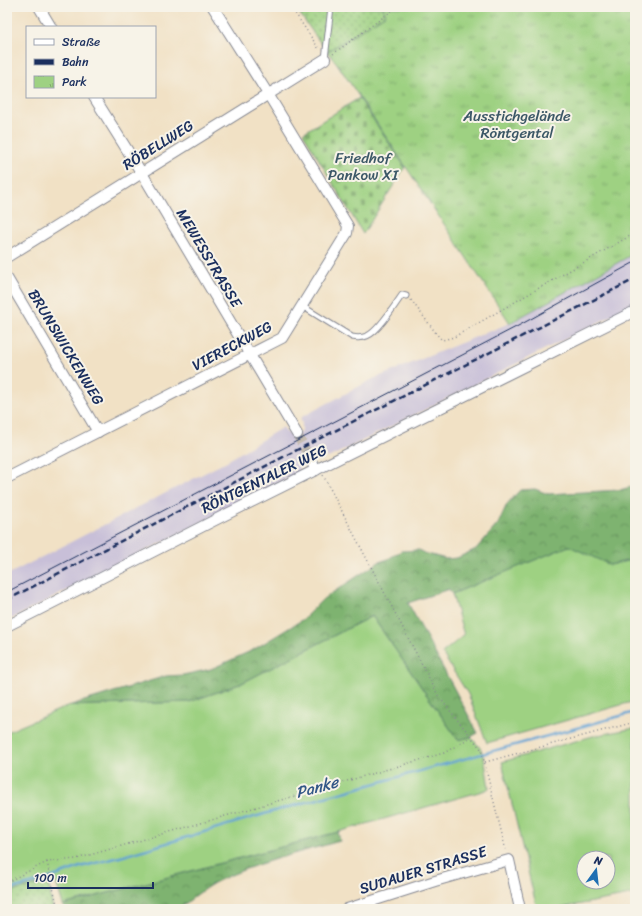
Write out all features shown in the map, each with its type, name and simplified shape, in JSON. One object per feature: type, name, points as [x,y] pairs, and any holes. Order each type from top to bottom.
[{"type":"street","points":[[39,7],[50,26]]},
{"type":"street","points":[[213,7],[268,94]]},
{"type":"street","name":"RÖBELLWEG","points":[[7,257],[325,59]]},
{"type":"street","name":"VIERECKWEG","points":[[7,478],[282,338],[347,233],[348,226],[268,94]]},
{"type":"street","name":"MEWESSTRASSE","points":[[95,98],[142,174],[297,434]]},
{"type":"street","name":"BRUNSWICKENWEG","points":[[7,278],[98,432]]},
{"type":"street","name":"RÖNTGENTALER WEG","points":[[7,626],[635,311]]},
{"type":"street","points":[[308,455],[316,470]]},
{"type":"street","points":[[509,860],[520,909]]},
{"type":"street","name":"SUDAUER STRASSE","points":[[353,908],[435,881],[509,860]]},
{"type":"lane","points":[[325,59],[330,7]]},
{"type":"lane","points":[[302,306],[352,337],[360,338],[369,336],[378,327],[402,295],[406,296]]},
{"type":"path","points":[[291,7],[325,59],[344,47],[398,7]]},
{"type":"path","points":[[406,296],[413,302],[438,337],[442,340],[454,338],[635,233]]},
{"type":"path","points":[[316,470],[322,475],[439,697],[481,749],[509,860]]},
{"type":"path","points":[[485,762],[635,722]]},
{"type":"path","points":[[7,882],[47,862],[76,859],[444,753],[471,737]]},
{"type":"path","points":[[47,862],[58,909]]},
{"type":"shaded area","points":[[635,253],[635,304],[328,458],[326,455],[313,452],[303,457],[298,470],[299,473],[7,621],[7,575],[222,464],[283,427],[285,431],[293,437],[302,432],[302,423],[300,418],[373,379],[510,323]]},
{"type":"green space","points":[[295,7],[382,7],[386,14],[327,52]]},
{"type":"green space","name":"Ausstichgelände Röntgental","points":[[382,7],[635,7],[635,253],[510,323],[336,62],[327,52],[386,14]]},
{"type":"green space","name":"Friedhof Pankow XI","points":[[359,98],[405,167],[363,234],[303,133]]},
{"type":"green space","points":[[630,487],[635,494],[635,559],[610,565],[569,546],[452,594],[449,589],[408,603],[478,733],[471,737],[458,740],[372,616],[240,684],[189,702],[68,706],[166,676],[183,675],[211,669],[253,650],[302,620],[323,599],[379,562],[388,559],[401,551],[419,550],[424,553],[446,559],[457,558],[476,549],[498,524],[507,504],[520,490],[535,489],[548,494],[620,490]]},
{"type":"green space","points":[[573,544],[610,565],[635,559],[635,702],[487,743],[468,694],[442,653],[464,635],[452,594]]},
{"type":"green space","points":[[372,616],[458,740],[471,737],[481,749],[485,762],[489,788],[338,832],[63,905],[56,882],[48,882],[7,893],[7,732],[68,706],[189,702],[240,684]]},
{"type":"green space","points":[[635,728],[635,894],[555,909],[537,909],[502,762],[593,736]]},
{"type":"green space","points":[[338,832],[340,841],[276,859],[229,876],[214,883],[179,909],[64,909],[63,905]]},
{"type":"green space","points":[[48,882],[53,909],[7,909],[7,893]]},
{"type":"waterway","name":"Panke","points":[[7,890],[42,881],[80,867],[120,857],[278,810],[635,712]]},
{"type":"tunnel","points":[[297,434],[308,455]]},
{"type":"tram line","points":[[7,592],[518,326],[635,262]]},
{"type":"railway","points":[[7,600],[293,452],[635,279]]}]
